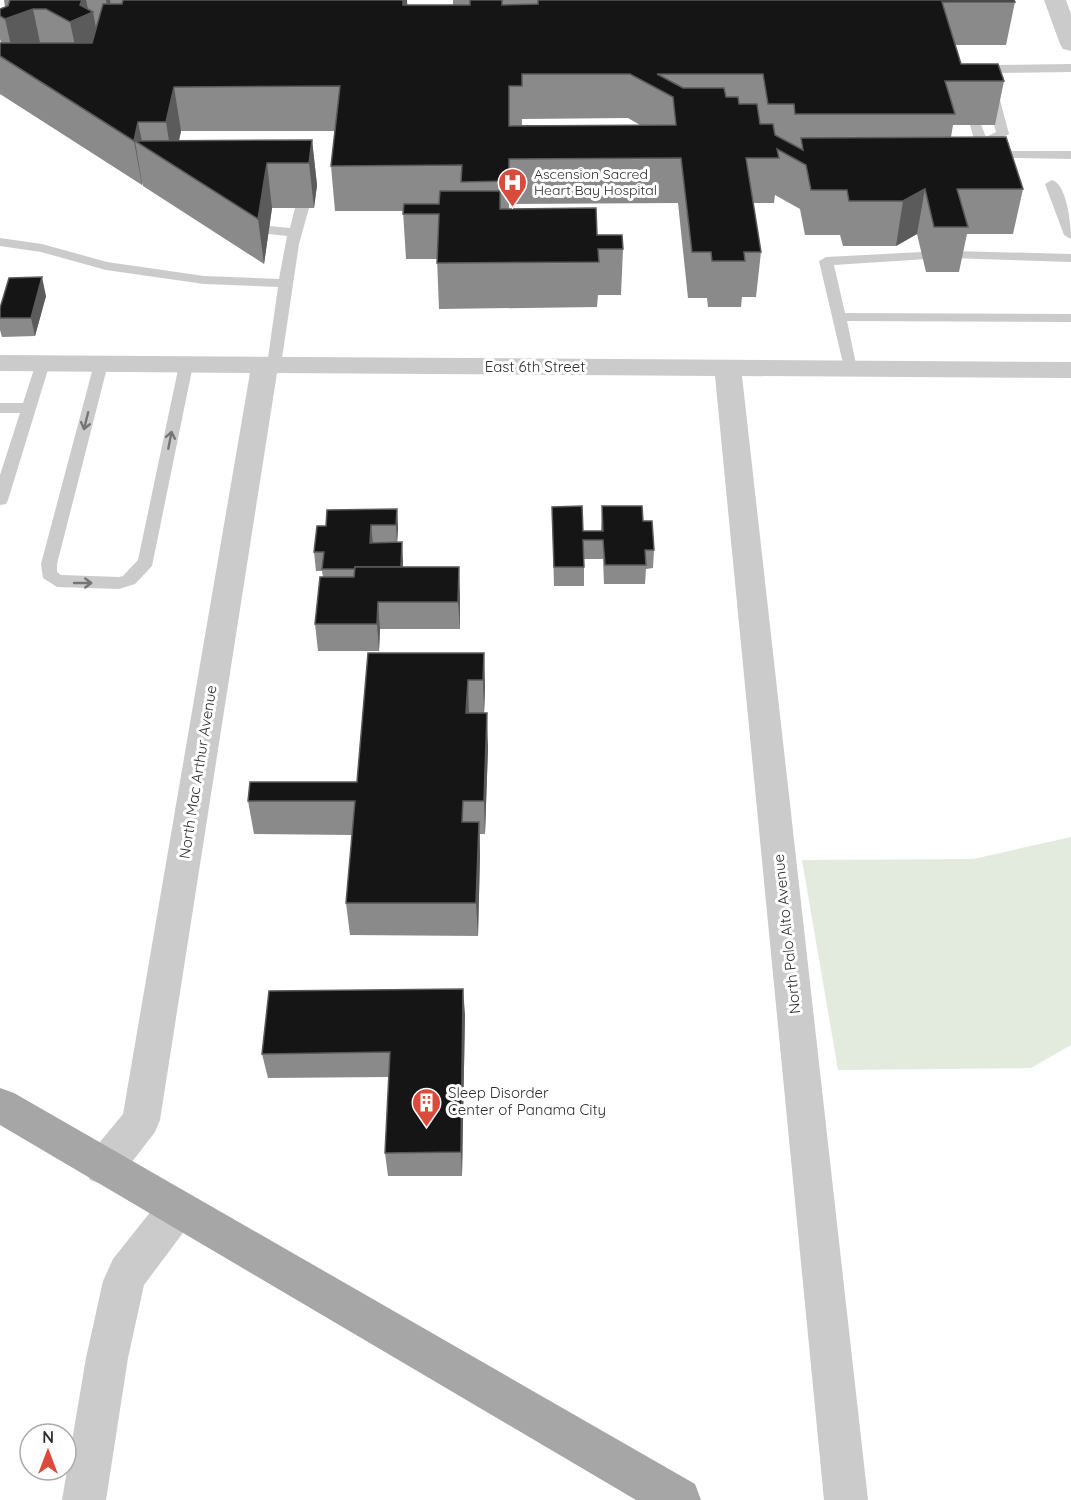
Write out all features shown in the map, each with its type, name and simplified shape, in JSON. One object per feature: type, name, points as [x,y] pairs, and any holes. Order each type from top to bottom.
[{"type":"main road","points":[[0,1105],[679,1500]]},
{"type":"street","points":[[1055,0],[1071,44]]},
{"type":"street","name":"East 6th Street","points":[[0,363],[1071,370]]},
{"type":"street","name":"North Mac Arthur Avenue","points":[[104,1167],[141,1120],[270,365]]},
{"type":"street","name":"North Palo Alto Avenue","points":[[728,368],[846,1500]]},
{"type":"street","points":[[84,1500],[107,1358],[124,1281],[177,1209]]},
{"type":"lane","points":[[964,81],[990,69],[1071,68]]},
{"type":"lane","points":[[975,92],[993,96],[1003,134],[981,144]]},
{"type":"lane","points":[[976,125],[981,144]]},
{"type":"lane","points":[[981,144],[1007,155],[1071,155]]},
{"type":"lane","points":[[1052,184],[1071,235]]},
{"type":"lane","name":"North Mac Arthur Avenue","points":[[270,365],[294,232],[300,221],[302,208]]},
{"type":"lane","points":[[269,230],[294,232]]},
{"type":"lane","points":[[0,242],[42,248],[106,266],[204,280],[285,283]]},
{"type":"lane","points":[[954,255],[1071,258]]},
{"type":"lane","points":[[850,369],[826,261],[922,256]]},
{"type":"lane","points":[[838,317],[1071,318]]},
{"type":"lane","points":[[0,500],[7,456],[29,408],[43,363]]},
{"type":"lane","points":[[100,364],[49,564],[50,574],[57,581],[119,583],[129,580],[146,562],[186,365]]},
{"type":"lane","points":[[0,408],[29,408]]},
{"type":"shaded area","points":[[1071,837],[1071,1045],[1031,1068],[838,1070],[802,860],[973,859]]},
{"type":"building","points":[[10,0],[82,0],[80,5],[93,12],[70,22],[46,9],[33,9],[5,19],[0,16],[0,9],[8,6]]},
{"type":"building","name":"Ascension Sacred Heart Bay Hospital","points":[[123,0],[403,0],[403,5],[470,5],[470,0],[502,0],[502,5],[538,4],[538,0],[1014,0],[1015,2],[942,2],[961,64],[998,64],[1004,81],[945,81],[955,114],[795,114],[794,104],[768,104],[763,74],[657,74],[683,88],[724,88],[726,97],[738,97],[739,104],[757,104],[760,124],[773,124],[775,135],[803,150],[801,138],[1006,137],[1023,189],[957,189],[968,227],[934,227],[925,189],[903,201],[849,201],[847,190],[811,190],[806,165],[777,149],[779,158],[746,158],[761,252],[744,252],[745,261],[712,261],[711,252],[692,252],[681,158],[509,159],[509,181],[461,182],[462,165],[331,166],[340,86],[174,87],[166,122],[138,122],[134,141],[0,56],[0,43],[92,43],[103,4],[122,4]],"holes":[[[522,74],[630,74],[673,97],[676,125],[509,126],[509,86],[522,86]]]},
{"type":"building","points":[[312,140],[309,163],[267,163],[258,219],[135,141]]},
{"type":"building","points":[[440,191],[500,191],[500,209],[596,208],[597,235],[622,235],[623,249],[598,249],[599,262],[437,263],[439,214],[403,214],[404,204],[439,204]]},
{"type":"building","points":[[42,277],[31,318],[0,318],[0,308],[9,278]]},
{"type":"building","points":[[582,506],[583,531],[603,531],[602,506],[642,506],[643,521],[652,521],[654,550],[645,550],[646,565],[605,565],[603,540],[583,540],[584,567],[554,567],[552,507]]},
{"type":"building","points":[[397,509],[396,525],[371,525],[370,543],[402,542],[401,567],[322,569],[324,552],[314,552],[317,526],[326,526],[327,510]]},
{"type":"building","points":[[355,567],[459,567],[458,602],[378,602],[377,624],[315,624],[320,577],[354,577]]},
{"type":"building","points":[[368,653],[484,653],[483,680],[468,680],[466,713],[487,713],[484,801],[463,801],[462,822],[479,822],[476,903],[346,903],[355,801],[248,801],[250,782],[357,782]]},
{"type":"building","name":"Sleep Disorder Center of Panama City","points":[[463,989],[461,1152],[385,1153],[390,1052],[262,1054],[269,991]]},
{"type":"place","name":"Ascension Sacred Heart Bay Hospital","points":[[513,208]]},
{"type":"place","name":"Sleep Disorder Center of Panama City","points":[[427,1128]]}]
